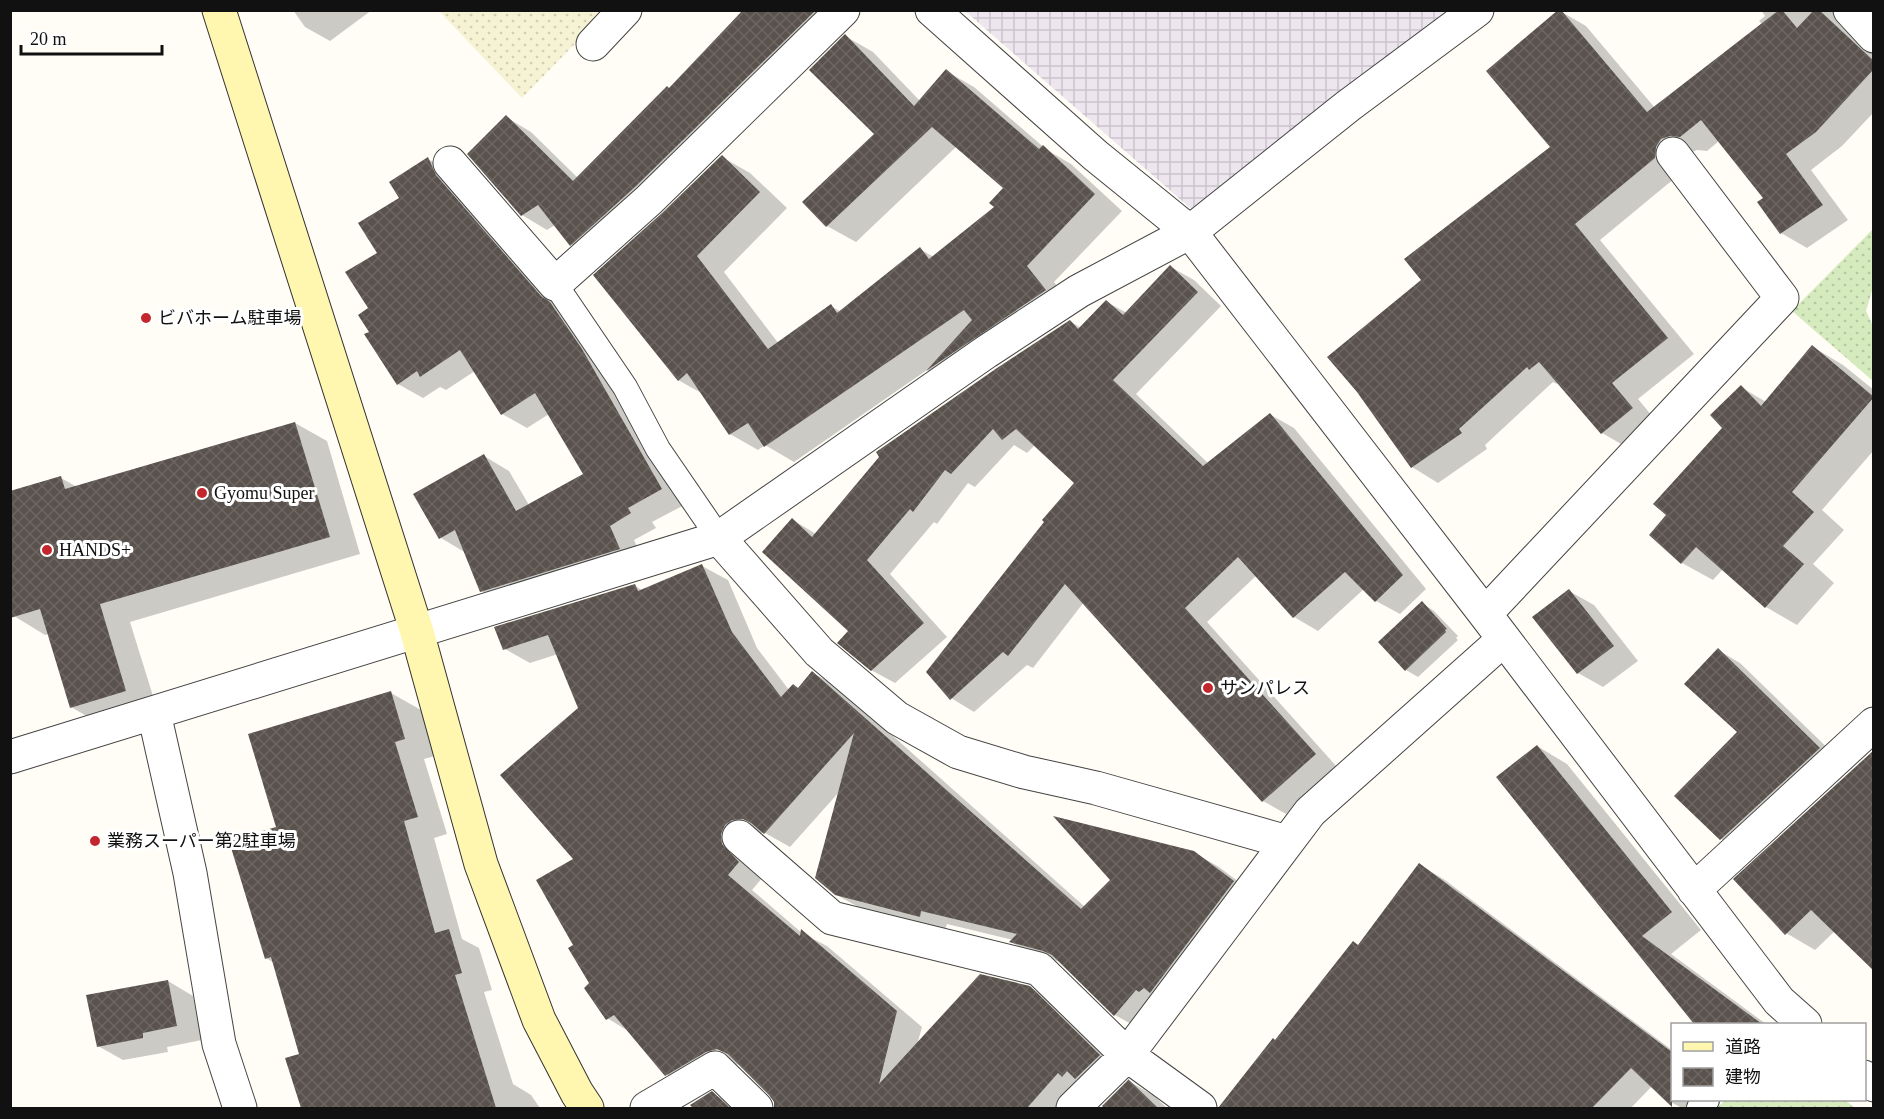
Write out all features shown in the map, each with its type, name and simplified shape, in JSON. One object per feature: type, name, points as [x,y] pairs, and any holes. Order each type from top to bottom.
[{"type":"street","points":[[219,10],[417,632],[481,864],[539,1020],[587,1108]]},
{"type":"street","points":[[593,44],[625,10]]},
{"type":"street","points":[[450,163],[555,284],[649,200],[843,10]]},
{"type":"street","points":[[932,10],[1095,155],[1190,232],[1779,1000],[1792,1020]]},
{"type":"street","points":[[10,757],[719,538],[986,352],[1079,291],[1190,232],[1348,106],[1477,10]]},
{"type":"street","points":[[1850,10],[1874,36]]},
{"type":"street","points":[[1073,1108],[1127,1055],[1310,812],[1494,627],[1782,298],[1672,154]]},
{"type":"street","points":[[719,538],[819,652],[897,718],[958,752],[1024,772],[1096,788],[1287,842]]},
{"type":"street","points":[[154,713],[190,873],[219,1044],[240,1108]]},
{"type":"street","points":[[1694,890],[1874,724]]},
{"type":"street","points":[[739,837],[832,918],[1039,969],[1127,1055],[1200,1108]]},
{"type":"street","points":[[647,1108],[715,1068],[756,1108]]},
{"type":"lane","points":[[555,284],[625,387],[658,449],[719,538]]},
{"type":"shaded area","points":[[439,11],[607,11],[522,98]]},
{"type":"shaded area","points":[[965,11],[1452,11],[1197,214]]},
{"type":"green space","points":[[1873,229],[1873,287],[1866,311],[1873,326],[1873,381],[1792,311]]},
{"type":"green space","points":[[1725,1101],[1846,1101],[1855,1108],[1716,1108]]},
{"type":"building","points":[[743,10],[816,10],[636,186],[570,246],[538,205],[521,216],[467,154],[506,115],[573,181],[667,86],[669,88]]},
{"type":"building","points":[[1558,10],[1561,10],[1647,112],[1779,10],[1782,10],[1797,28],[1814,10],[1819,10],[1874,61],[1874,69],[1816,132],[1786,154],[1823,205],[1780,234],[1757,202],[1763,198],[1701,120],[1680,137],[1670,136],[1661,139],[1656,147],[1655,158],[1575,224],[1668,338],[1612,383],[1633,408],[1601,434],[1539,362],[1529,370],[1527,367],[1459,429],[1462,433],[1411,468],[1357,392],[1327,357],[1421,280],[1404,259],[1550,147],[1486,71]]},
{"type":"building","points":[[845,34],[914,106],[946,69],[1039,149],[1043,145],[1095,194],[1027,266],[1046,290],[926,371],[972,320],[964,310],[764,447],[748,423],[729,435],[687,373],[678,381],[593,275],[722,155],[760,192],[697,256],[768,349],[831,304],[837,313],[920,247],[929,259],[994,207],[989,203],[1003,188],[932,127],[826,227],[802,202],[874,134],[809,70]]},
{"type":"building","points":[[428,157],[436,175],[541,296],[550,302],[582,349],[662,489],[628,508],[631,513],[610,526],[620,549],[480,592],[455,530],[439,539],[413,494],[484,454],[516,511],[583,474],[535,393],[501,415],[460,350],[420,377],[417,371],[397,385],[364,334],[369,332],[358,315],[368,308],[345,272],[377,253],[358,223],[399,198],[389,182]]},
{"type":"building","points":[[1170,265],[1198,292],[1113,380],[1203,466],[1270,413],[1403,575],[1375,602],[1345,572],[1293,618],[1238,557],[1185,608],[1316,754],[1262,802],[1065,584],[1008,656],[1003,652],[950,700],[926,672],[1044,522],[1042,520],[1074,483],[1016,429],[1002,440],[993,429],[951,474],[945,470],[913,512],[910,509],[867,560],[924,623],[871,671],[837,643],[848,631],[762,552],[792,518],[812,537],[879,457],[876,452],[1070,320],[1078,329],[1106,300],[1123,315]]},
{"type":"building","points":[[1812,345],[1874,397],[1792,492],[1814,512],[1783,546],[1804,564],[1765,608],[1696,547],[1681,564],[1649,535],[1666,515],[1653,504],[1722,428],[1710,415],[1741,385],[1761,406]]},
{"type":"building","points":[[295,422],[330,537],[100,604],[126,691],[70,708],[40,609],[10,618],[10,491],[61,476],[65,489]]},
{"type":"building","points":[[702,564],[732,632],[781,697],[793,684],[798,688],[812,671],[1081,909],[1110,880],[1053,816],[1194,851],[1234,881],[1150,993],[1144,988],[1139,992],[1136,990],[1114,1016],[1052,955],[1009,942],[1017,934],[921,911],[920,917],[835,895],[815,878],[854,733],[764,834],[743,819],[732,820],[725,825],[721,834],[722,844],[739,862],[728,875],[800,936],[801,929],[897,1011],[879,1084],[980,974],[1030,986],[1100,1055],[1075,1079],[1067,1071],[1062,1077],[1058,1073],[1027,1108],[774,1108],[774,1102],[769,1095],[728,1054],[717,1049],[706,1052],[665,1076],[614,1015],[606,1020],[584,988],[589,983],[568,948],[573,945],[536,880],[573,859],[500,775],[578,708],[548,635],[503,650],[494,627],[635,584],[638,591]]},
{"type":"building","points":[[1569,589],[1614,646],[1577,674],[1532,617]]},
{"type":"building","points":[[1422,601],[1447,629],[1405,671],[1378,642]]},
{"type":"building","points":[[1718,648],[1820,748],[1720,840],[1674,796],[1737,732],[1684,684]]},
{"type":"building","points":[[391,691],[405,739],[395,742],[418,817],[404,821],[435,933],[449,929],[462,973],[455,975],[496,1108],[301,1108],[285,1058],[299,1054],[271,957],[265,959],[229,841],[276,827],[248,734]]},
{"type":"building","points":[[1537,745],[1672,912],[1642,936],[1761,1023],[1693,1023],[1496,777]]},
{"type":"building","points":[[1874,750],[1874,971],[1811,910],[1785,935],[1733,879]]},
{"type":"building","points":[[1419,863],[1671,1051],[1672,1107],[1631,1068],[1592,1108],[1218,1108],[1353,941],[1358,945]]},
{"type":"building","points":[[168,980],[177,1026],[143,1033],[143,1038],[97,1047],[86,995]]},
{"type":"building","points":[[1129,1079],[1158,1108],[1104,1108],[1102,1106]]},
{"type":"building","points":[[712,1091],[730,1108],[693,1108],[690,1105]]},
{"type":"place","name":"ビバホーム駐車場","points":[[146,318]]},
{"type":"place","name":"Gyomu Super","points":[[202,493]]},
{"type":"place","name":"HANDS+","points":[[47,550]]},
{"type":"place","name":"サンパレス","points":[[1208,688]]},
{"type":"place","name":"業務スーパー第2駐車場","points":[[95,841]]}]
